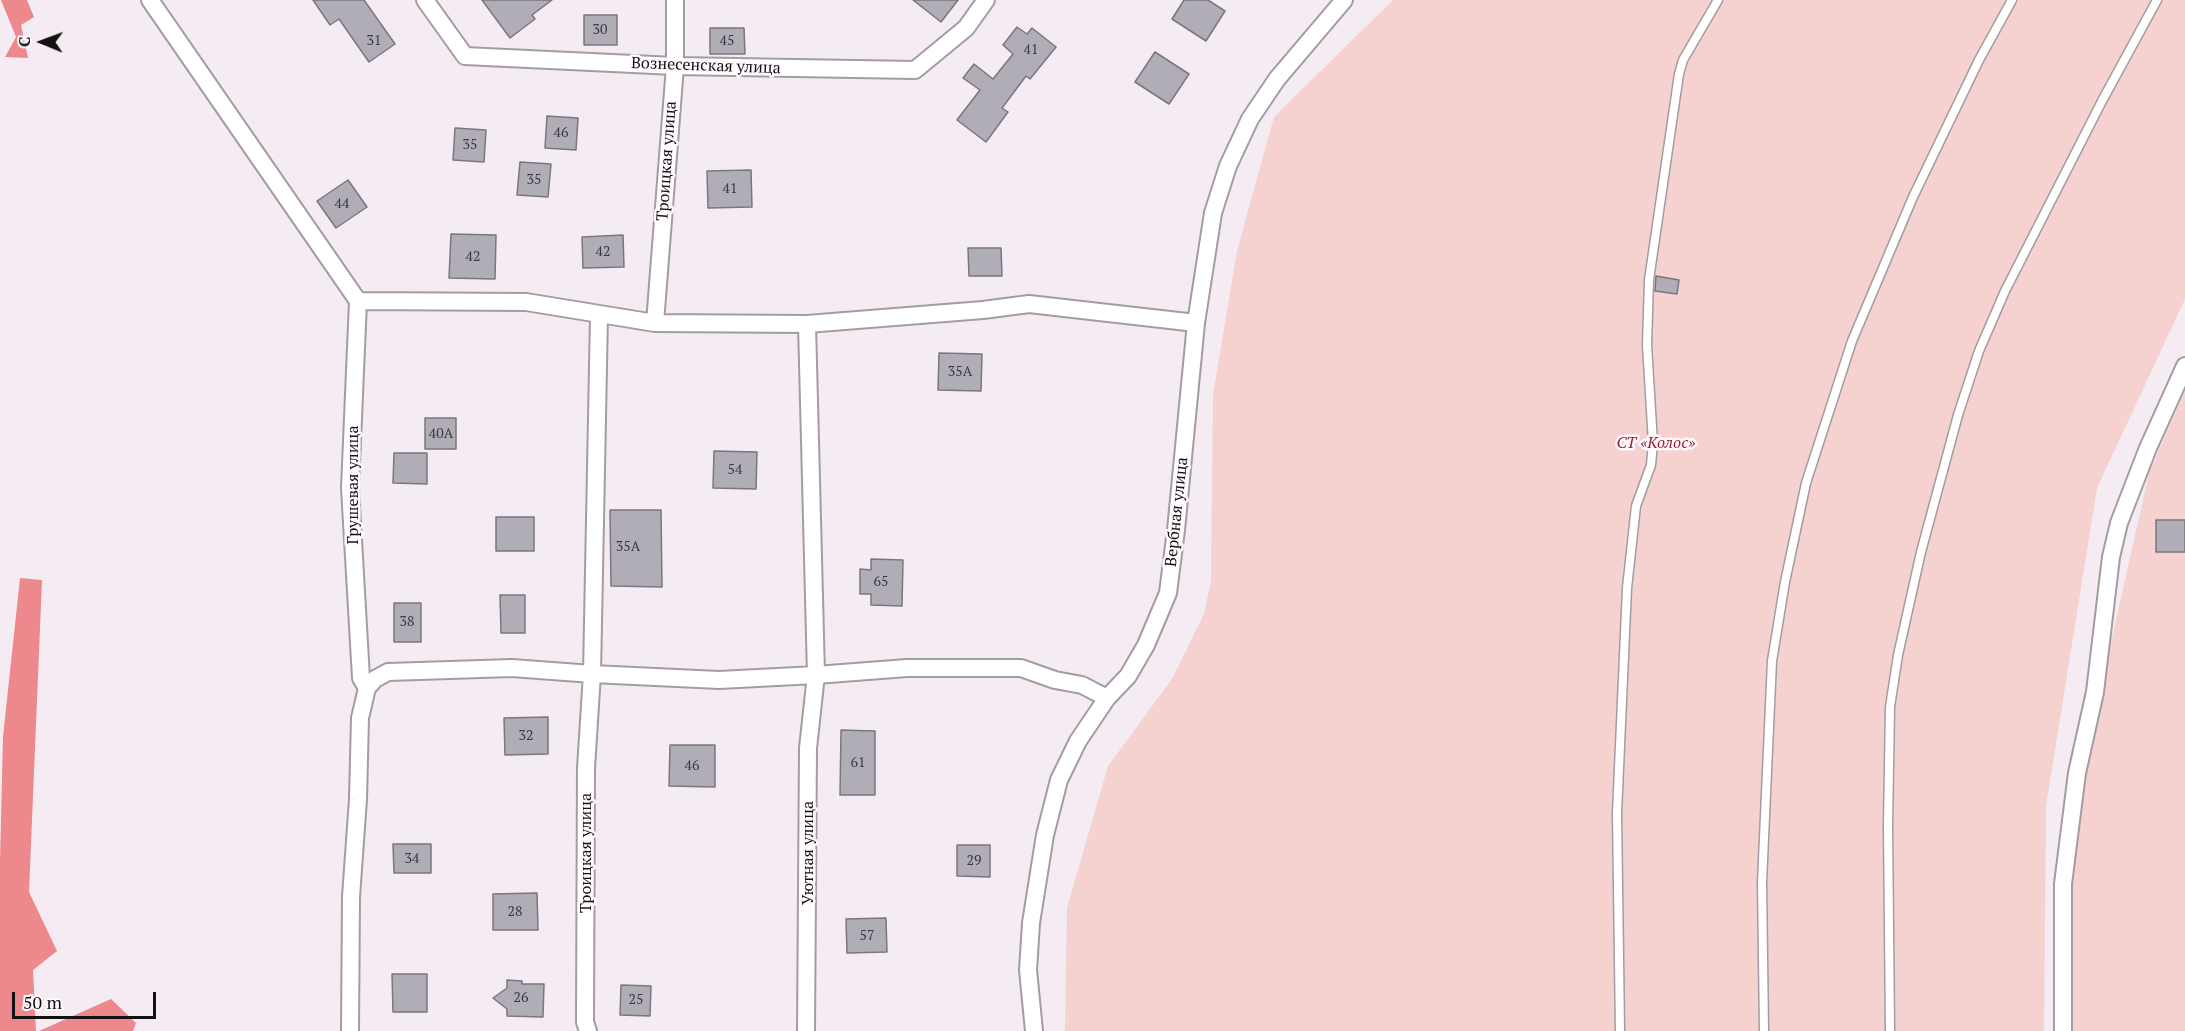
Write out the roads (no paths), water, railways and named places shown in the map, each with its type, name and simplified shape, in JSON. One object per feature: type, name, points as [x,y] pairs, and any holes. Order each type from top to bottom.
[{"type":"street","points":[[150,0],[358,301],[526,302],[655,323],[807,324],[983,310],[1029,304],[1196,323]]},
{"type":"street","name":"Вознесенская улица","points":[[425,0],[465,56],[675,66],[915,70],[966,28],[986,0]]},
{"type":"street","name":"Троицкая улица","points":[[655,323],[675,66],[675,0]]},
{"type":"street","name":"Вербная улица","points":[[1034,1031],[1028,970],[1031,923],[1045,835],[1059,780],[1078,741],[1107,698],[1128,676],[1146,645],[1168,593],[1196,323],[1213,213],[1228,166],[1250,118],[1277,79],[1344,0]]},
{"type":"street","name":"Грушевая улица","points":[[358,301],[350,488],[361,678],[368,688]]},
{"type":"street","name":"Троицкая улица","points":[[588,1031],[585,1022],[586,768],[592,674],[599,315]]},
{"type":"street","name":"Уютная улица","points":[[806,1031],[808,748],[816,675],[807,324]]},
{"type":"street","points":[[2063,1031],[2063,884],[2077,773],[2095,692],[2112,557],[2119,523],[2148,448],[2185,366]]},
{"type":"street","points":[[350,1031],[351,897],[358,799],[360,718],[368,688],[375,679],[388,672],[512,668],[719,680],[907,668],[1022,668],[1055,680],[1082,685],[1107,698]]},
{"type":"lane","points":[[1620,1031],[1618,790],[1627,588],[1636,506],[1651,465],[1653,443],[1647,345],[1649,280],[1679,74],[1683,60],[1718,0]]},
{"type":"lane","points":[[1764,1031],[1762,882],[1772,661],[1785,582],[1806,483],[1852,341],[1912,197],[1979,60],[2012,0]]},
{"type":"lane","points":[[1890,1031],[1888,825],[1890,708],[1921,552],[1958,415],[1979,351],[2005,291],[2102,101],[2157,0]]},
{"type":"park label","name":"СТ «Колос»","points":[[1656,443]]}]
